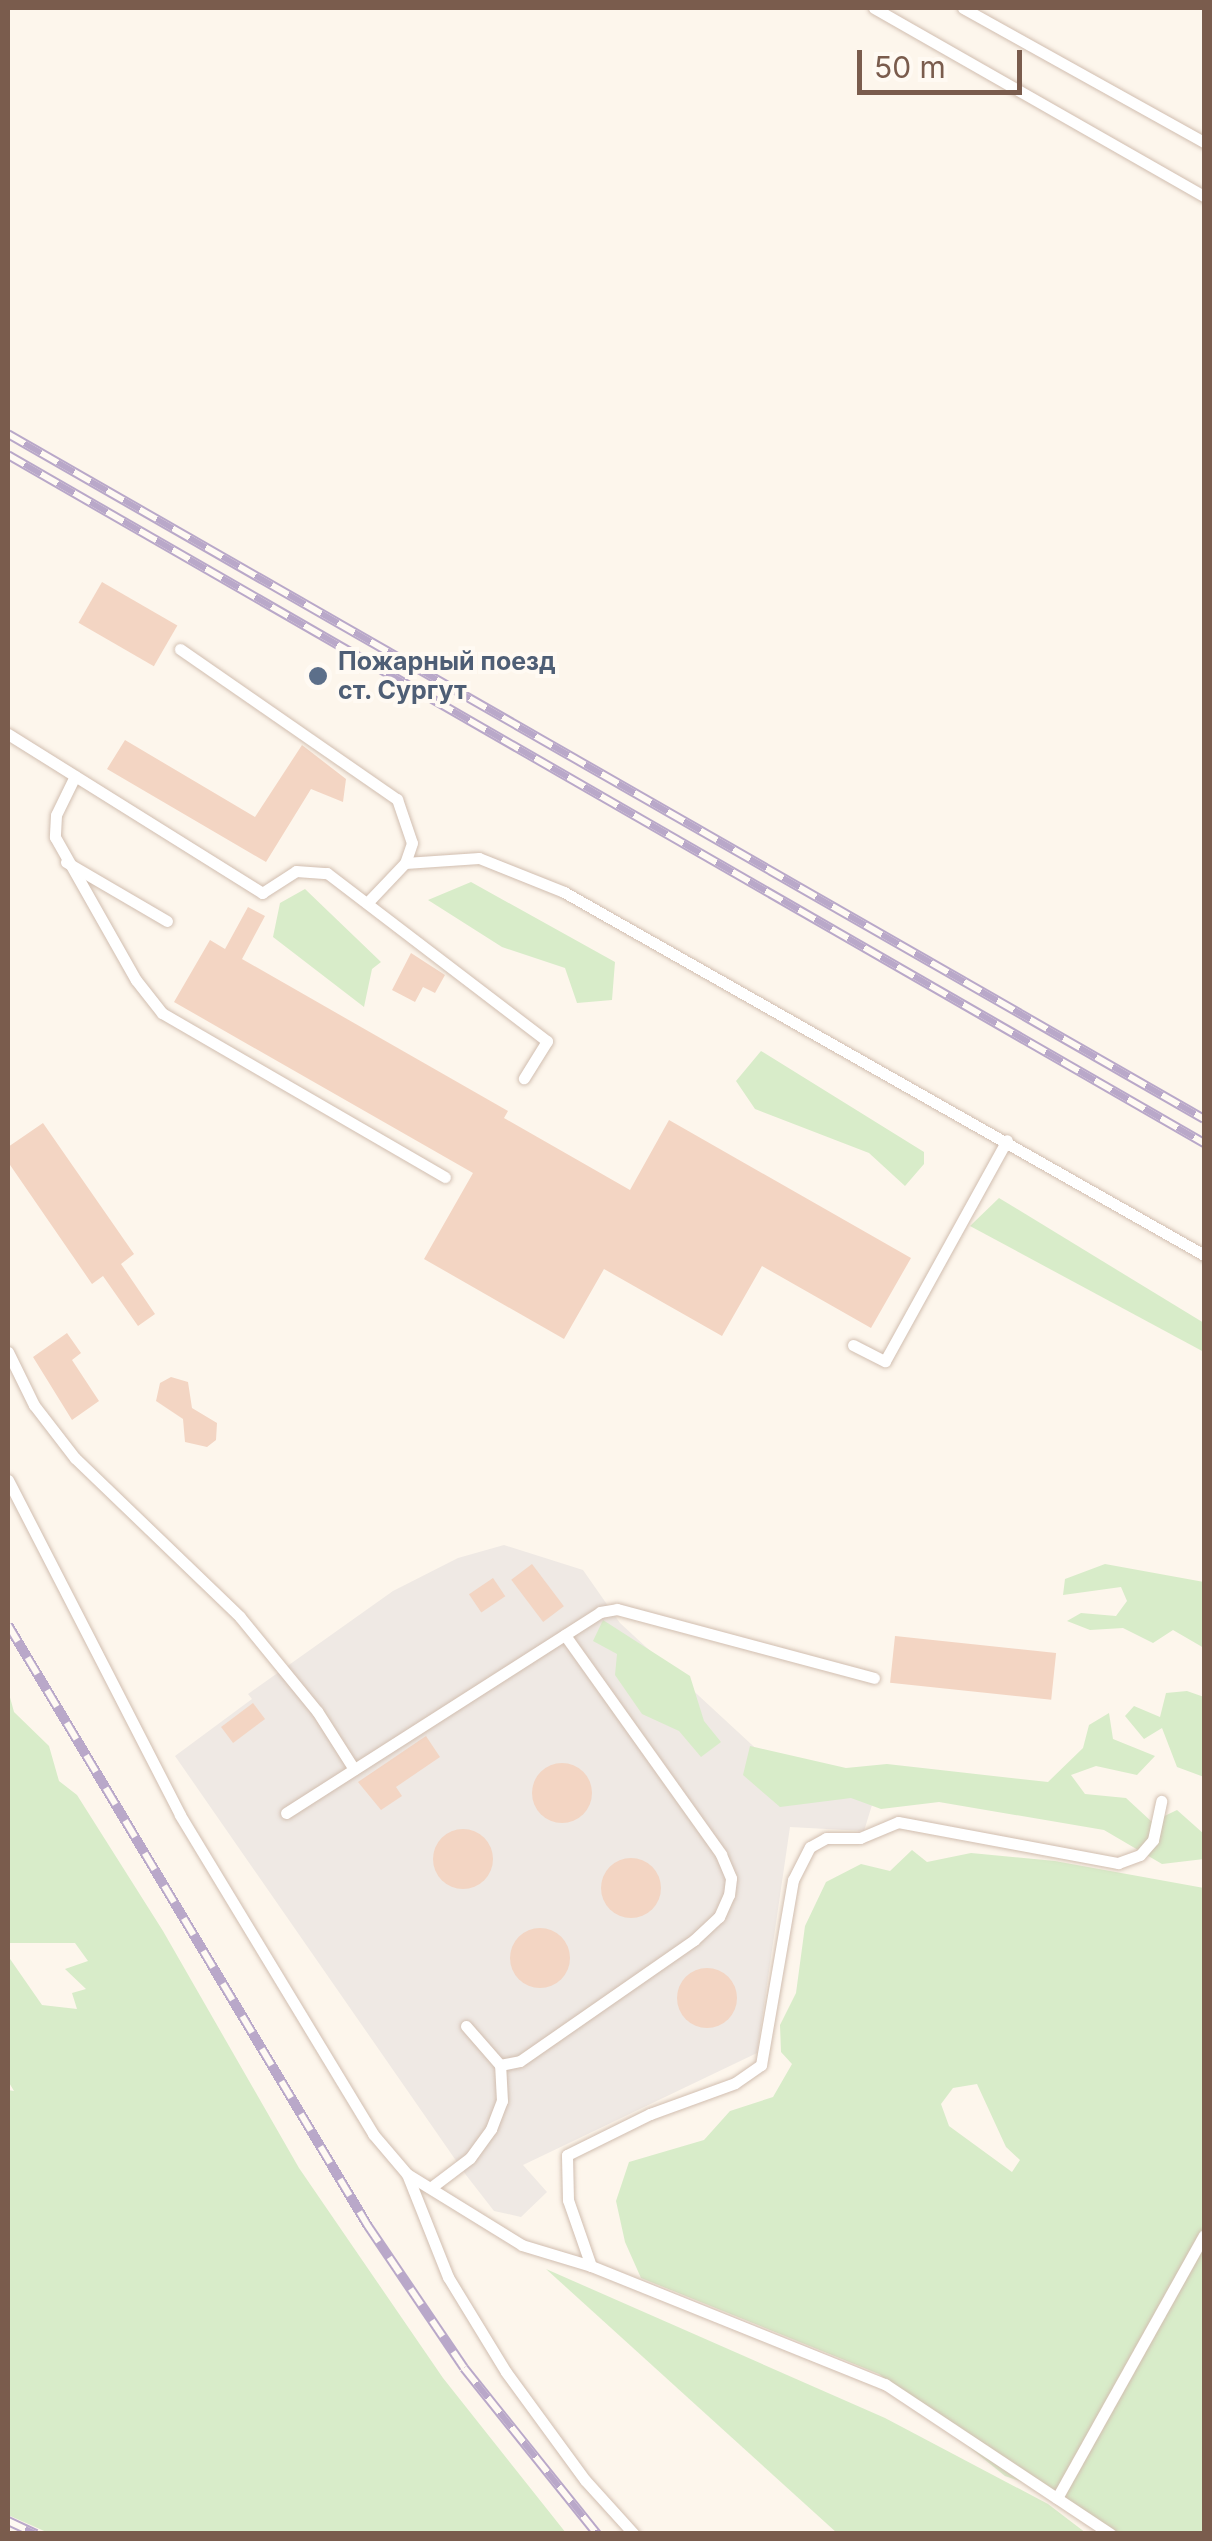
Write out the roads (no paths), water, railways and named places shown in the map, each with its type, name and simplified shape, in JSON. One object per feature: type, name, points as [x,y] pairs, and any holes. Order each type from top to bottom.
[{"type":"lane","points":[[874,8],[1204,196]]},
{"type":"lane","points":[[963,8],[1204,142]]},
{"type":"lane","points":[[180,649],[379,780],[409,822],[405,863],[366,903]]},
{"type":"lane","points":[[8,734],[262,893],[296,871],[327,873],[547,1041],[524,1078]]},
{"type":"lane","points":[[75,776],[56,815],[55,837],[66,862],[116,936],[136,980],[162,1012],[445,1177]]},
{"type":"lane","points":[[405,863],[479,858],[513,868],[1008,1140],[1204,1255]]},
{"type":"lane","points":[[66,862],[167,921]]},
{"type":"lane","points":[[853,1344],[885,1361],[1008,1140]]},
{"type":"lane","points":[[8,1352],[34,1405],[75,1458],[240,1617],[317,1711],[354,1769]]},
{"type":"lane","points":[[8,1480],[180,1815],[373,2134],[407,2174],[434,2249],[506,2372],[585,2480],[634,2534]]},
{"type":"lane","points":[[286,1813],[565,1634],[617,1609],[874,1678]]},
{"type":"lane","points":[[500,2064],[520,2061],[694,1940],[719,1917],[729,1895],[731,1878],[720,1854],[565,1634]]},
{"type":"lane","points":[[591,2266],[568,2200],[567,2155],[650,2114],[736,2083],[761,2065],[793,1880],[810,1846],[826,1838],[860,1838],[898,1822],[1118,1864],[1140,1855],[1153,1840],[1161,1802]]},
{"type":"lane","points":[[433,2186],[470,2158],[491,2129],[502,2101],[500,2064],[466,2026]]},
{"type":"lane","points":[[407,2174],[433,2186],[522,2245],[591,2266],[885,2384],[1111,2534]]},
{"type":"lane","points":[[1057,2498],[1204,2235]]},
{"type":"railway","points":[[8,434],[1204,1119]]},
{"type":"railway","points":[[8,455],[1204,1143]]},
{"type":"railway","points":[[8,1625],[368,2226],[464,2368],[597,2534]]},
{"type":"railway","points":[[8,2521],[36,2534]]},
{"type":"place","name":"Пожарный поезд ст. Сургут","points":[[318,676]]}]
